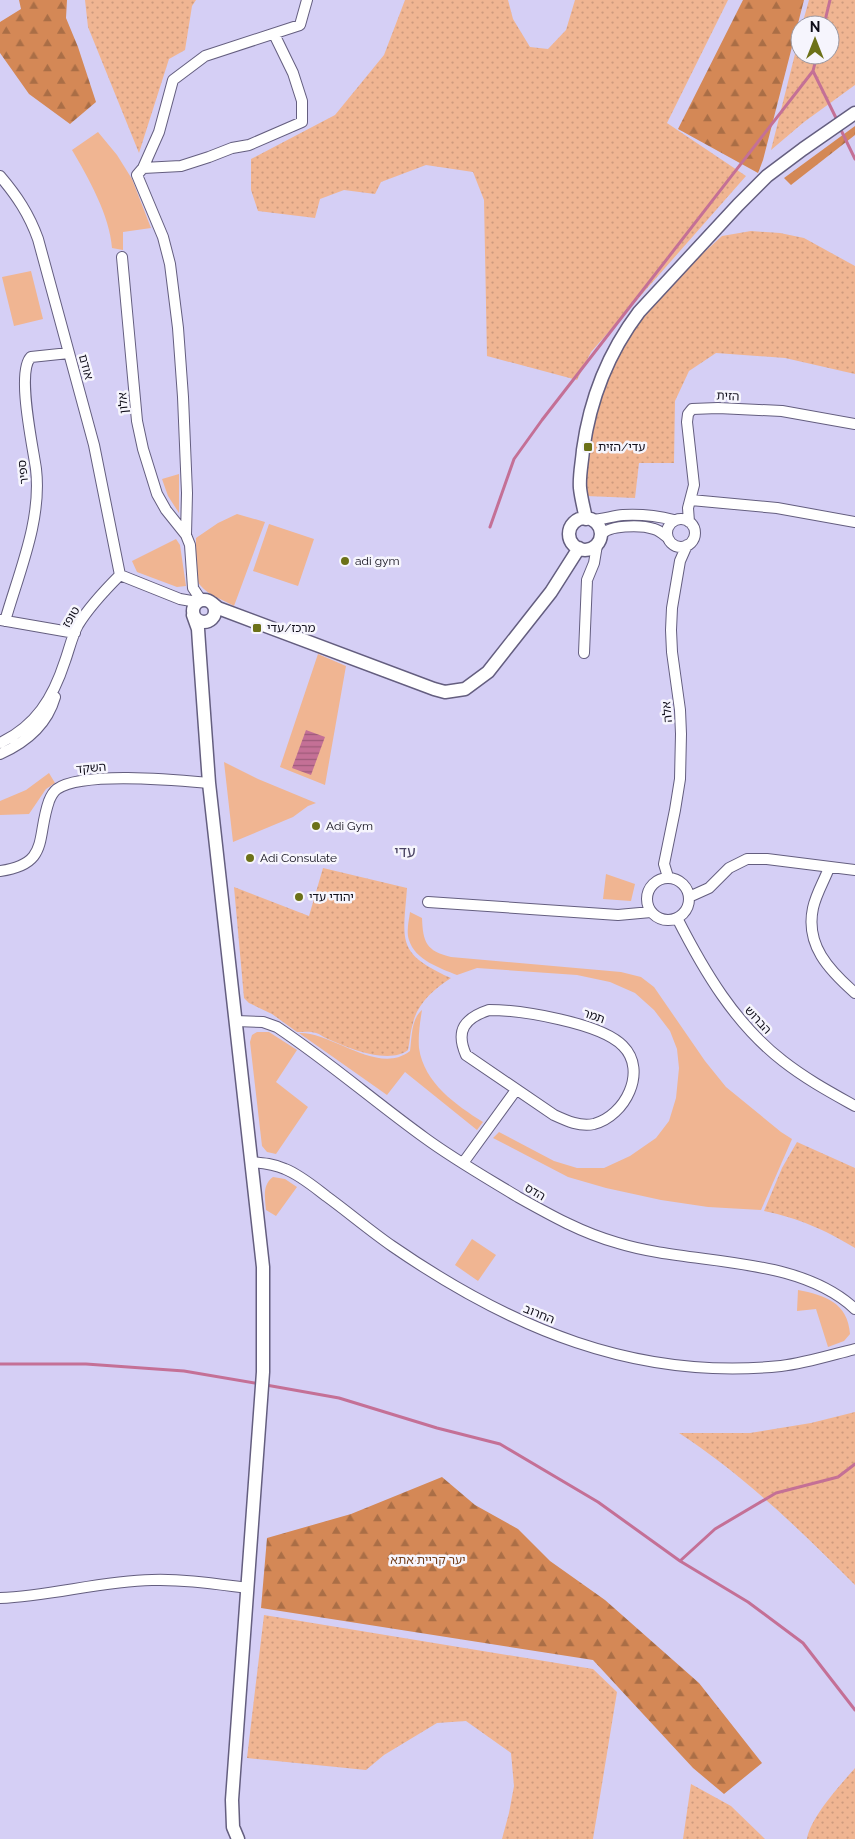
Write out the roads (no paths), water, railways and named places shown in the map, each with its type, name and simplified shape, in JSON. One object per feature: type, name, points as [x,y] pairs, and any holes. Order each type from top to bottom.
[{"type":"street","points":[[234,614],[221,614],[210,620],[199,621],[199,606],[193,588],[190,545],[186,535],[187,493],[178,319],[170,264],[165,246],[136,174],[143,168],[159,132],[173,80],[205,56],[300,24],[307,0]]},
{"type":"street","points":[[143,168],[181,166],[209,158],[232,148],[249,145],[302,122],[302,101],[294,73],[274,34]]},
{"type":"street","points":[[584,653],[587,580],[594,563],[599,527],[589,519],[580,489],[586,431],[592,401],[611,355],[624,331],[646,305],[767,176],[855,113]]},
{"type":"street","name":"אודם","points":[[0,176],[22,204],[38,239],[103,483],[120,575]]},
{"type":"street","name":"אלון","points":[[122,257],[137,421],[143,449],[158,494],[166,510],[186,535]]},
{"type":"street","name":"ספיר","points":[[3,620],[27,546],[36,505],[36,469],[25,391],[26,365],[31,357],[69,353]]},
{"type":"street","name":"הזית","points":[[690,522],[688,508],[694,485],[687,422],[688,414],[692,409],[718,408],[782,411],[855,424]]},
{"type":"street","points":[[690,500],[777,508],[855,522]]},
{"type":"street","points":[[640,515],[674,520],[682,519],[693,525],[695,534],[691,543],[682,546],[674,545],[658,530],[639,527],[614,528],[604,532],[598,541],[588,549],[578,548],[571,542],[569,533],[570,528],[577,521],[589,519],[640,515]]},
{"type":"street","points":[[668,538],[668,526],[674,520]]},
{"type":"street","name":"אלה","points":[[668,877],[664,864],[676,802],[681,751],[680,710],[672,652],[672,623],[680,561],[687,545]]},
{"type":"street","points":[[199,606],[218,608],[434,689],[445,692],[456,691],[466,689],[488,672],[551,592],[578,548]]},
{"type":"street","points":[[120,575],[199,606],[215,610],[202,631],[199,644]]},
{"type":"street","name":"טופז","points":[[0,754],[35,733],[44,721],[55,699],[59,681],[78,626],[103,593],[120,575]]},
{"type":"street","points":[[199,606],[198,629],[208,783],[263,1267],[263,1372],[232,1800],[233,1827],[238,1839]]},
{"type":"street","points":[[3,620],[75,633]]},
{"type":"street","name":"טופז","points":[[0,743],[28,725],[51,698],[59,681]]},
{"type":"street","name":"השקד","points":[[0,871],[13,869],[28,863],[36,852],[42,838],[47,808],[52,794],[69,783],[124,778],[208,783]]},
{"type":"street","points":[[689,897],[709,888],[730,868],[738,862],[747,859],[767,859],[855,870]]},
{"type":"street","points":[[829,868],[813,906],[812,933],[819,954],[825,963],[855,993]]},
{"type":"street","points":[[668,877],[682,883],[687,888],[689,897],[685,911],[676,918],[662,919],[651,912],[647,905],[648,890],[652,884],[661,878],[668,877]]},
{"type":"street","points":[[428,902],[618,915],[651,912]]},
{"type":"street","name":"הברוש","points":[[676,918],[700,964],[738,1018],[782,1061],[855,1106]]},
{"type":"street","name":"תמר","points":[[489,1010],[502,1010],[588,1026],[615,1039],[624,1046],[630,1056],[633,1084],[627,1100],[607,1119],[594,1124],[582,1125],[554,1116],[516,1090],[466,1055],[461,1045],[464,1026],[468,1020],[478,1014],[489,1010]]},
{"type":"street","name":"הדס","points":[[236,1021],[263,1022],[277,1027],[426,1139],[552,1217],[584,1232],[648,1251],[742,1264],[780,1272],[828,1289],[855,1309]]},
{"type":"street","points":[[463,1163],[516,1090]]},
{"type":"street","name":"החרוב","points":[[251,1162],[270,1164],[295,1174],[398,1250],[460,1290],[537,1328],[606,1352],[682,1367],[720,1369],[782,1366],[811,1361],[855,1348]]},
{"type":"street","points":[[0,1598],[22,1597],[76,1588],[152,1580],[185,1581],[248,1588]]},
{"type":"waterway","points":[[826,15],[830,0]]},
{"type":"waterway","points":[[490,527],[514,459],[542,420],[813,71],[814,65]]},
{"type":"waterway","points":[[813,71],[838,122]]},
{"type":"waterway","points":[[840,128],[855,159]]},
{"type":"waterway","points":[[0,1364],[86,1364],[184,1371],[260,1384]]},
{"type":"waterway","points":[[266,1385],[339,1398],[437,1428],[500,1444],[598,1502],[680,1561],[748,1602],[803,1643],[855,1710]]},
{"type":"waterway","points":[[680,1561],[715,1529],[776,1493],[838,1477],[855,1464]]},
{"type":"place","name":"עדי/הזית","points":[[588,447]]},
{"type":"place","name":"adi gym","points":[[345,561]]},
{"type":"place","name":"מרכז/עדי","points":[[257,628]]},
{"type":"place","name":"Adi Gym","points":[[316,826]]},
{"type":"place","name":"Adi Consulate","points":[[250,858]]},
{"type":"place","name":"יהודי עדי","points":[[299,897]]},
{"type":"district","name":"עדי","points":[[405,852]]},
{"type":"park label","name":"יער קריית אתא","points":[[428,1560]]}]
